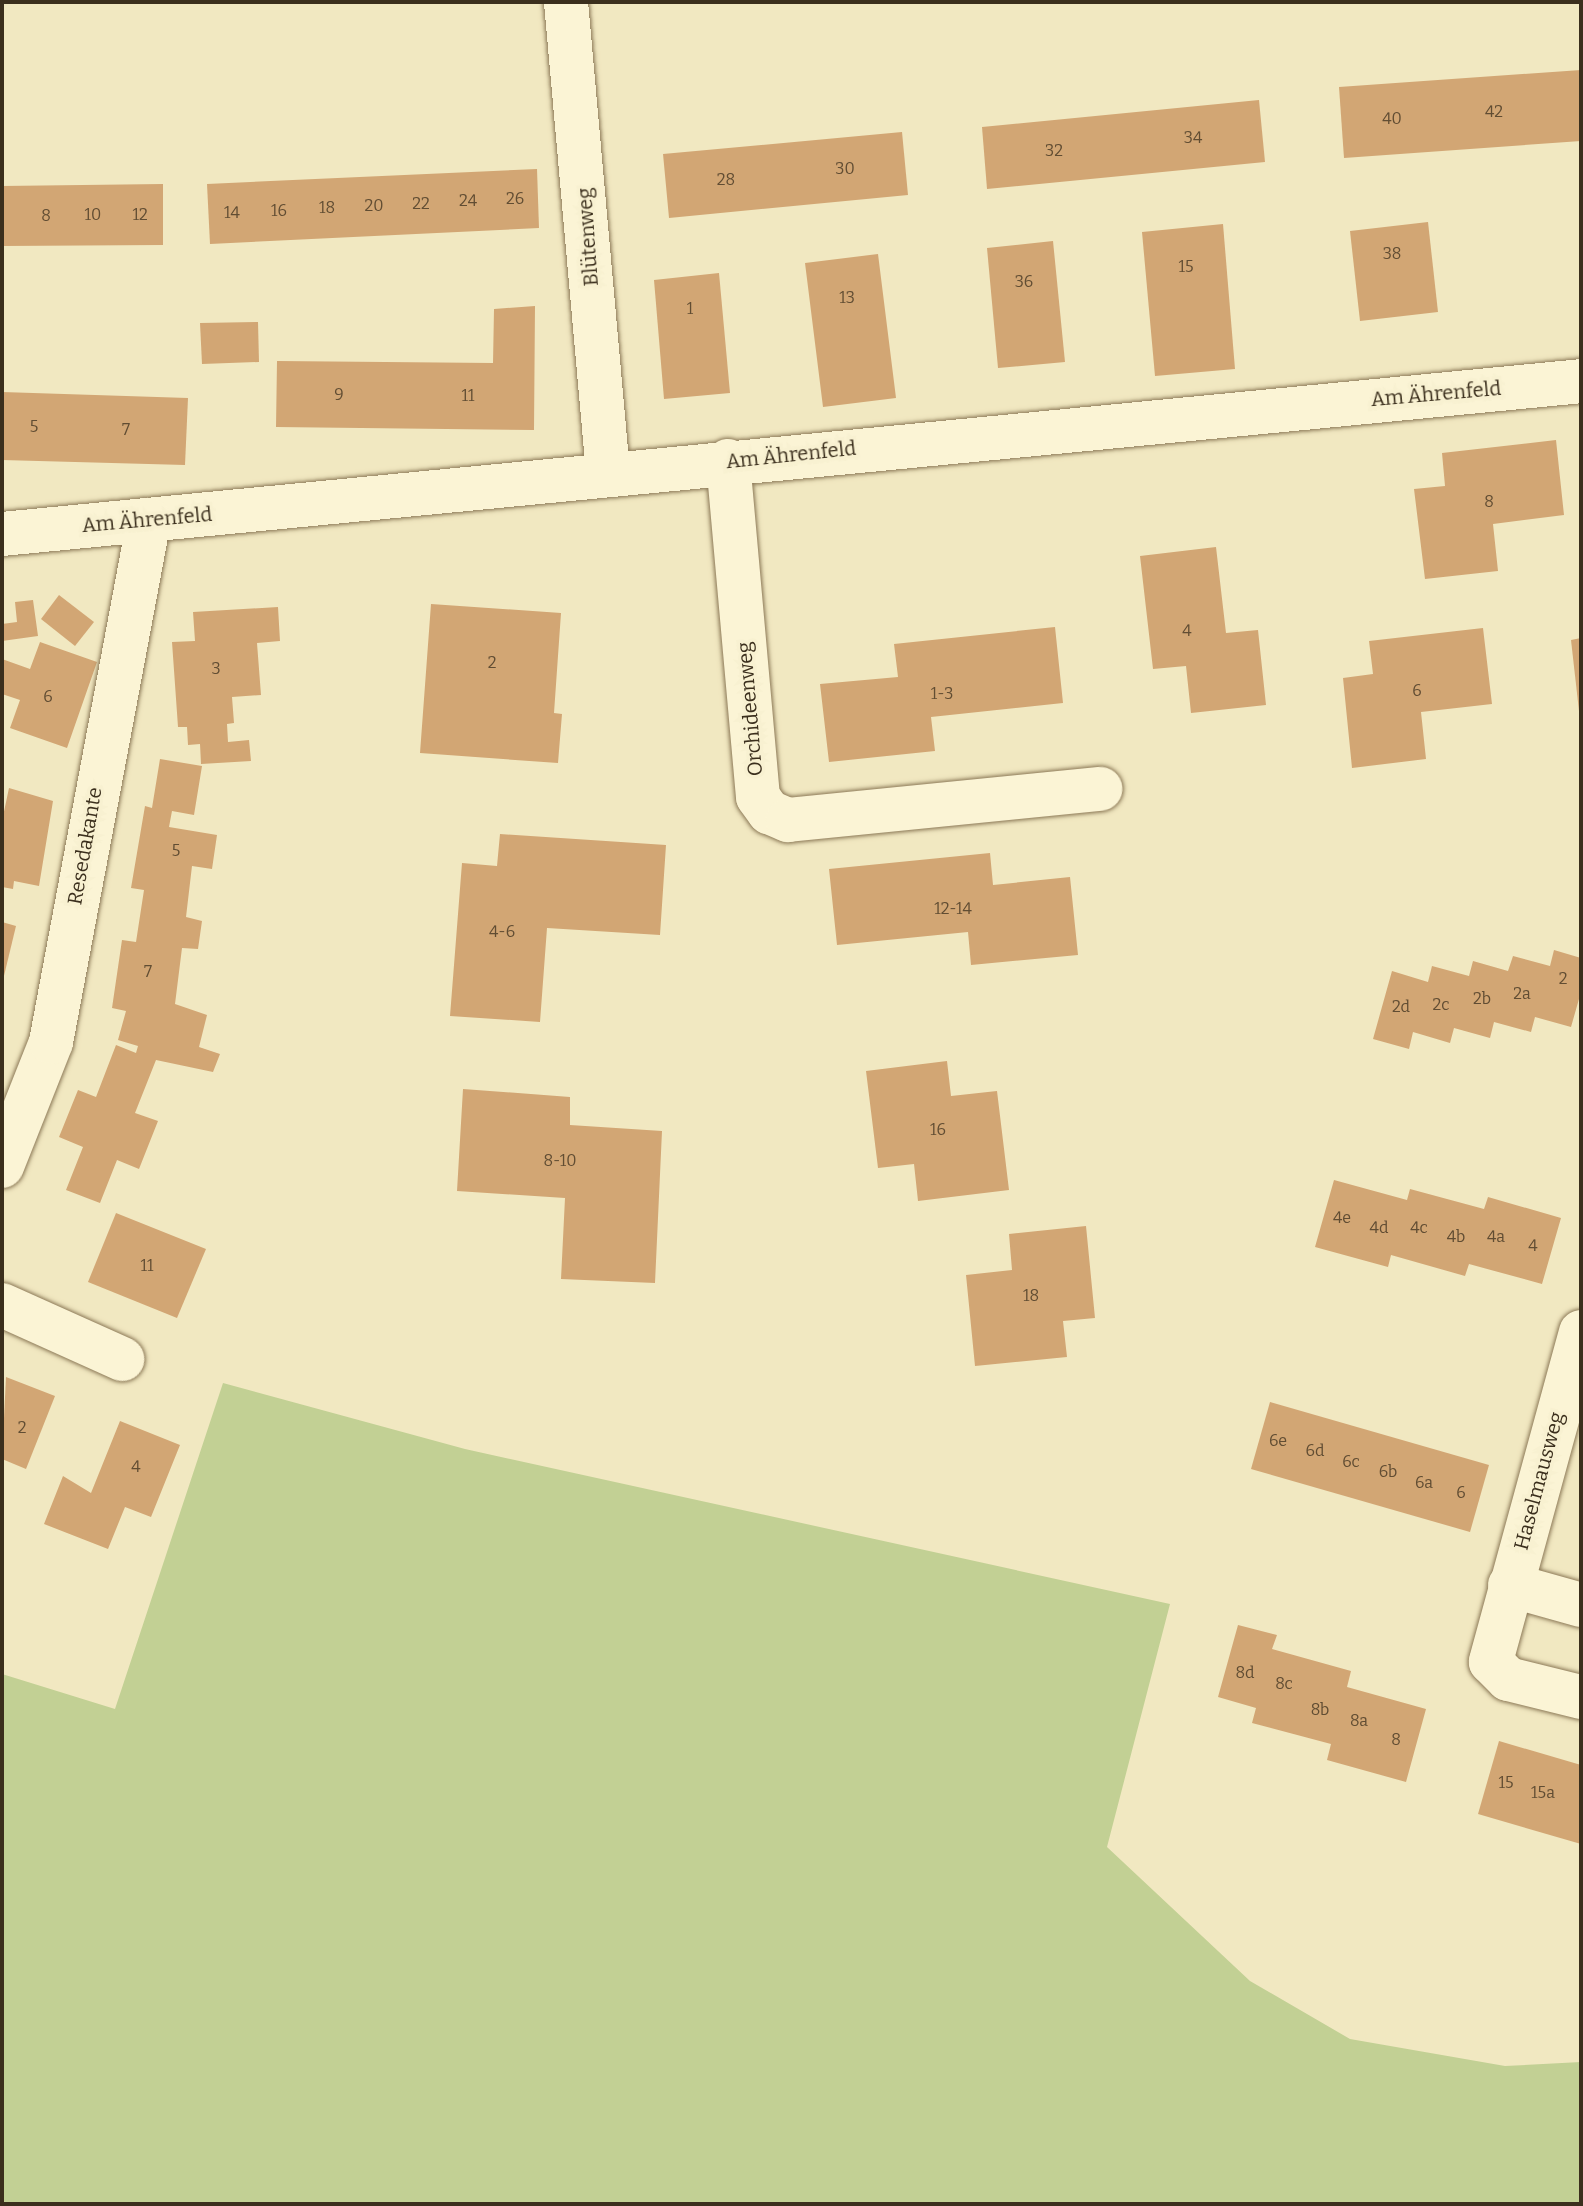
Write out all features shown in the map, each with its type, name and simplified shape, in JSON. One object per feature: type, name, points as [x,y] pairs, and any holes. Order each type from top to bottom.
[{"type":"street","name":"Blütenweg","points":[[566,2],[608,472]]},
{"type":"street","name":"Am Ährenfeld","points":[[2,534],[608,472],[1581,381]]},
{"type":"street","name":"Orchideenweg","points":[[728,461],[758,797],[769,812],[788,820],[1100,789]]},
{"type":"street","name":"Resedakante","points":[[2,1166],[51,1042],[149,520]]},
{"type":"street","points":[[2,1305],[122,1359]]},
{"type":"street","name":"Haselmausweg","points":[[1581,1332],[1491,1653],[1497,1672],[1581,1697]]},
{"type":"street","points":[[1510,1585],[1581,1605]]},
{"type":"green space","points":[[223,1383],[465,1449],[1170,1604],[1107,1847],[1250,1981],[1350,2039],[1505,2066],[1581,2062],[1581,2204],[2,2204],[2,1674],[115,1709]]},
{"type":"building","points":[[1581,70],[1581,141],[1344,158],[1339,87]]},
{"type":"building","points":[[1259,100],[1265,162],[987,189],[982,127]]},
{"type":"building","points":[[902,132],[908,195],[669,218],[663,154]]},
{"type":"building","points":[[537,169],[539,228],[210,244],[207,184]]},
{"type":"building","points":[[163,184],[163,245],[2,246],[2,186]]},
{"type":"building","points":[[1428,222],[1438,312],[1360,321],[1350,231]]},
{"type":"building","points":[[1223,224],[1235,369],[1155,376],[1142,232]]},
{"type":"building","points":[[1053,241],[1065,362],[998,368],[987,248]]},
{"type":"building","points":[[878,254],[896,398],[823,407],[805,263]]},
{"type":"building","points":[[719,273],[730,393],[664,399],[654,280]]},
{"type":"building","points":[[535,306],[534,430],[276,427],[277,361],[493,363],[494,309]]},
{"type":"building","points":[[258,322],[259,362],[202,364],[200,323]]},
{"type":"building","points":[[2,392],[188,398],[185,465],[2,460]]},
{"type":"building","points":[[1556,440],[1564,515],[1493,524],[1498,571],[1425,579],[1414,489],[1445,486],[1442,453]]},
{"type":"building","points":[[1216,547],[1226,633],[1258,630],[1266,705],[1191,713],[1186,666],[1153,669],[1140,556]]},
{"type":"building","points":[[59,595],[94,622],[75,646],[41,619]]},
{"type":"building","points":[[33,600],[38,636],[2,641],[2,624],[17,622],[15,602]]},
{"type":"building","points":[[431,604],[561,613],[554,713],[562,714],[558,763],[420,753]]},
{"type":"building","points":[[278,607],[280,641],[257,643],[261,695],[232,697],[234,723],[227,724],[228,742],[249,740],[251,761],[201,764],[200,744],[188,745],[187,727],[178,727],[172,642],[195,641],[193,612]]},
{"type":"building","points":[[1055,627],[1063,703],[931,717],[935,751],[829,762],[820,684],[898,677],[894,644]]},
{"type":"building","points":[[1483,628],[1492,704],[1421,712],[1426,759],[1352,768],[1343,678],[1373,674],[1369,641]]},
{"type":"building","points":[[1581,638],[1581,711],[1579,711],[1571,640]]},
{"type":"building","points":[[40,642],[97,662],[67,748],[10,728],[20,700],[2,694],[2,659],[30,669]]},
{"type":"building","points":[[160,759],[202,766],[194,815],[172,811],[169,827],[217,835],[212,869],[192,866],[186,917],[202,921],[198,949],[182,948],[175,1004],[207,1015],[199,1047],[220,1054],[213,1072],[156,1060],[135,1113],[158,1121],[139,1169],[117,1160],[100,1203],[66,1190],[83,1147],[59,1137],[78,1090],[96,1097],[116,1045],[136,1053],[138,1046],[118,1040],[126,1011],[112,1008],[122,940],[136,942],[144,890],[131,888],[145,806],[152,808]]},
{"type":"building","points":[[9,788],[53,801],[39,886],[14,881],[13,889],[2,887],[2,821]]},
{"type":"building","points":[[500,834],[666,845],[660,935],[547,928],[540,1022],[450,1016],[462,863],[497,866]]},
{"type":"building","points":[[990,853],[993,885],[1070,877],[1078,955],[971,965],[968,932],[837,945],[829,869]]},
{"type":"building","points":[[2,922],[16,926],[3,980],[2,979]]},
{"type":"building","points":[[1554,950],[1581,958],[1581,992],[1571,1027],[1535,1017],[1531,1032],[1494,1022],[1490,1038],[1454,1028],[1450,1043],[1413,1032],[1409,1049],[1373,1039],[1392,971],[1428,982],[1432,966],[1469,976],[1473,961],[1508,971],[1513,956],[1550,966]]},
{"type":"building","points":[[947,1061],[951,1096],[997,1091],[1009,1190],[918,1201],[914,1164],[878,1168],[866,1071]]},
{"type":"building","points":[[463,1089],[570,1097],[570,1125],[662,1131],[655,1283],[561,1279],[565,1198],[457,1191]]},
{"type":"building","points":[[1334,1180],[1407,1200],[1410,1189],[1484,1209],[1488,1197],[1561,1218],[1542,1284],[1469,1264],[1465,1276],[1391,1255],[1388,1267],[1315,1247]]},
{"type":"building","points":[[116,1213],[206,1249],[177,1318],[88,1282]]},
{"type":"building","points":[[1086,1226],[1095,1318],[1063,1321],[1067,1357],[975,1366],[966,1275],[1012,1270],[1009,1234]]},
{"type":"building","points":[[6,1377],[55,1396],[26,1469],[2,1459]]},
{"type":"building","points":[[1270,1402],[1489,1465],[1470,1532],[1251,1469]]},
{"type":"building","points":[[120,1421],[180,1445],[151,1517],[125,1507],[108,1549],[44,1524],[63,1476],[91,1493]]},
{"type":"building","points":[[1238,1625],[1277,1635],[1272,1649],[1351,1671],[1347,1687],[1426,1709],[1406,1782],[1327,1760],[1331,1744],[1252,1723],[1256,1708],[1218,1697]]},
{"type":"building","points":[[1499,1741],[1581,1765],[1581,1844],[1478,1814]]}]
